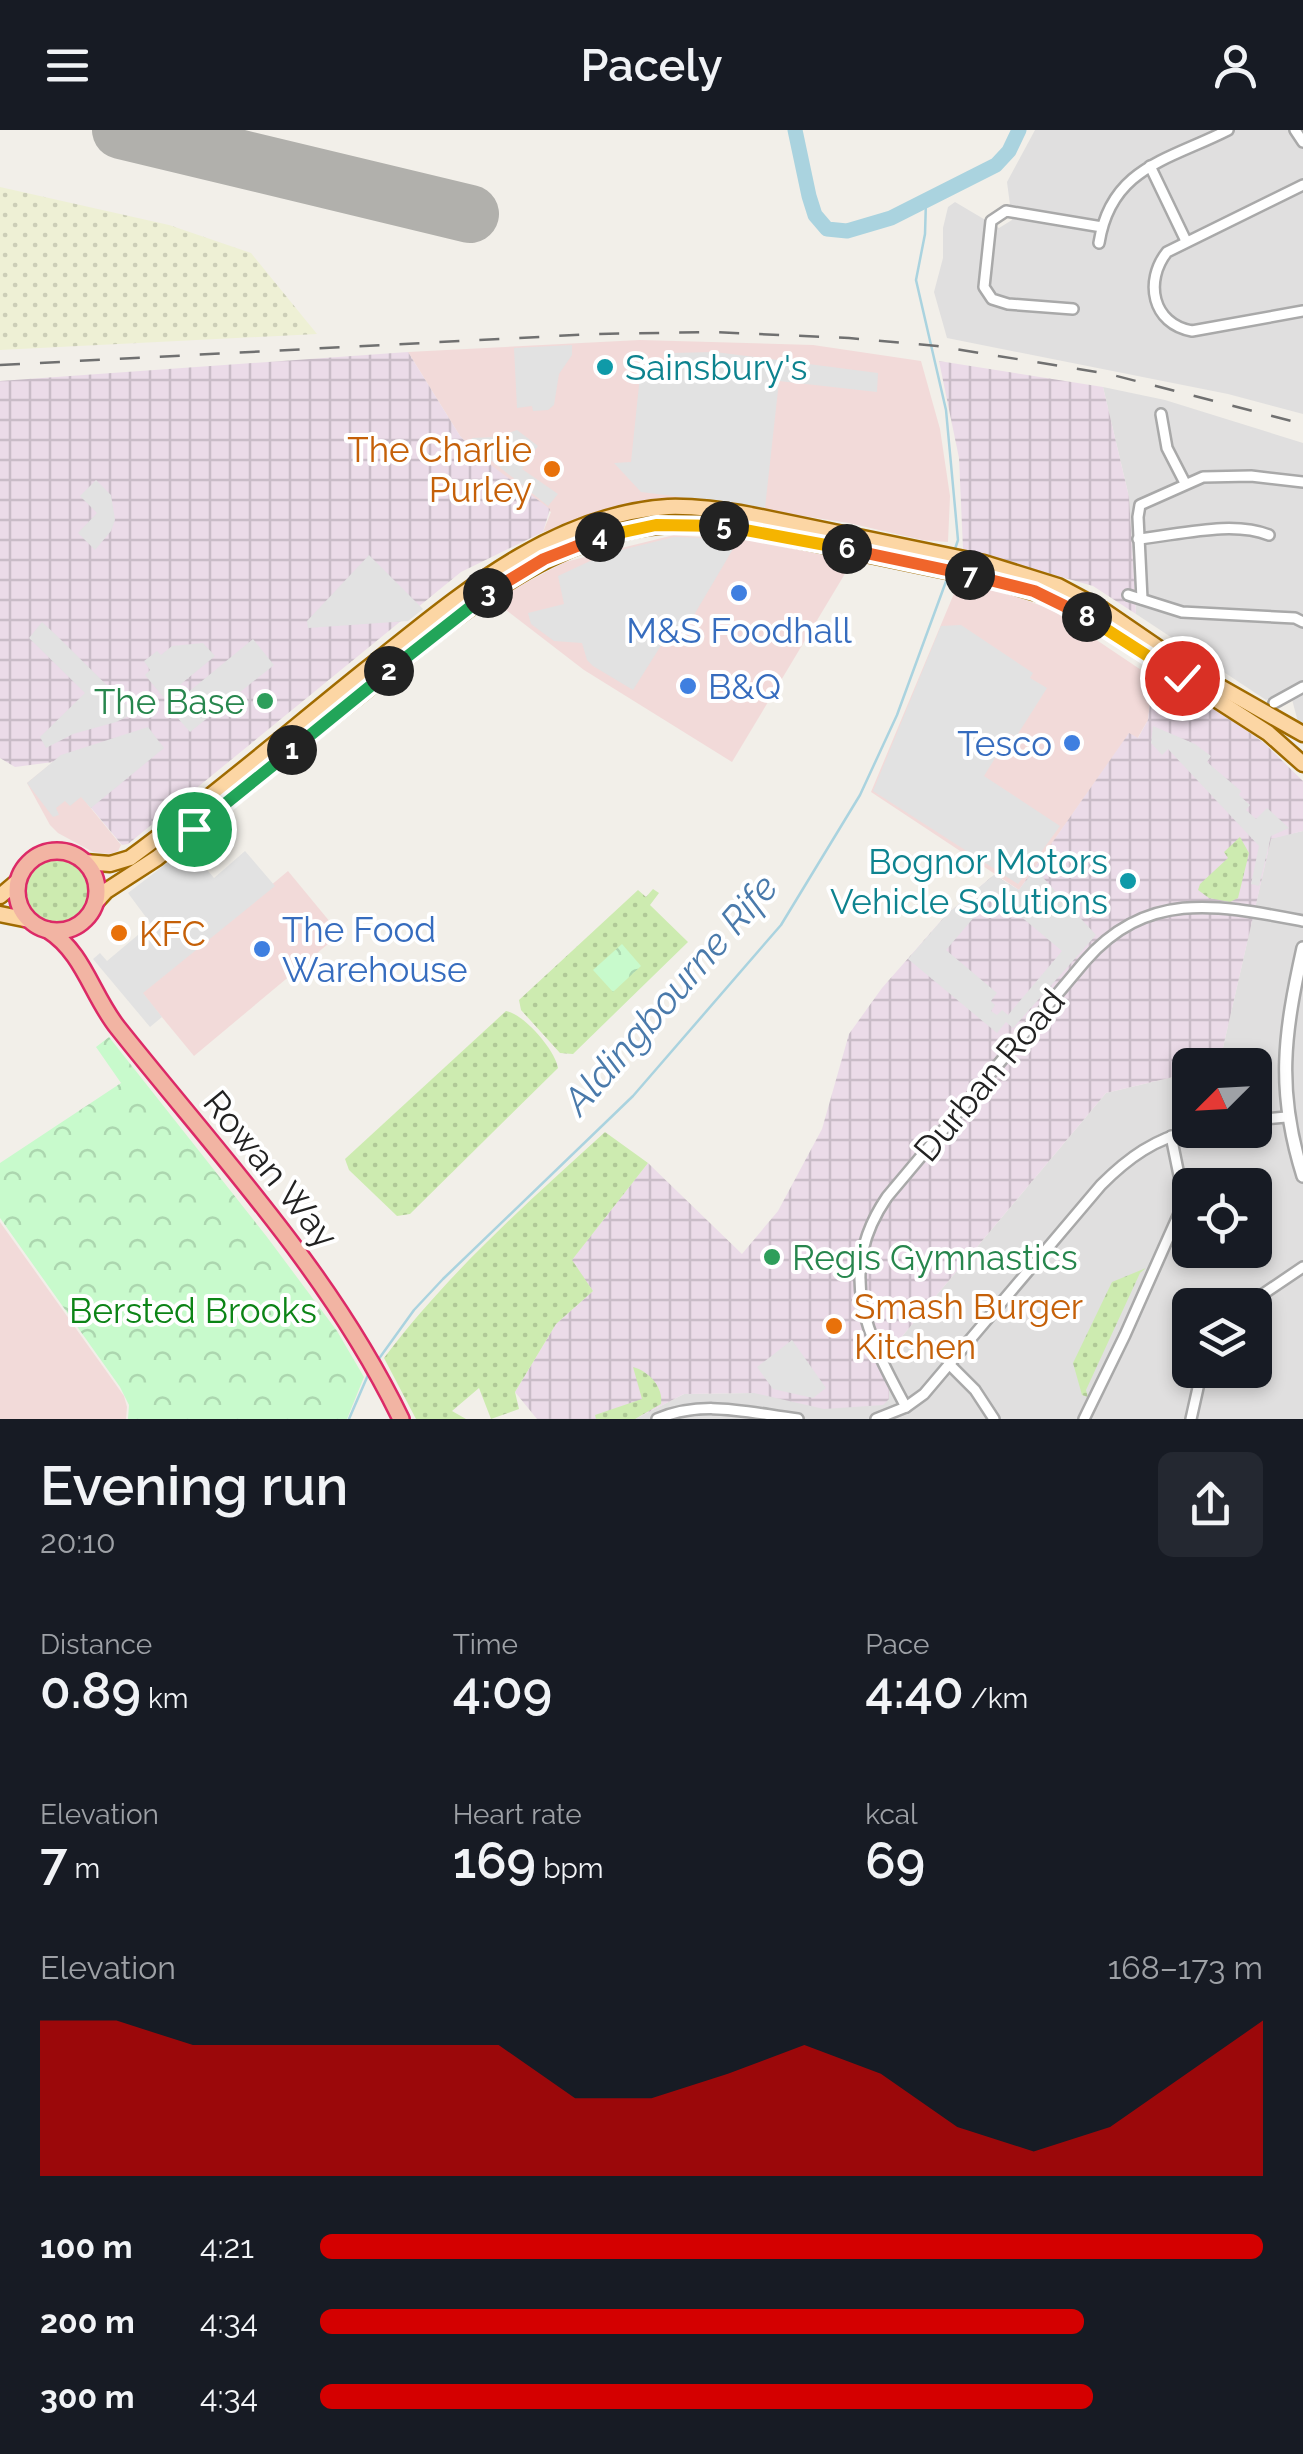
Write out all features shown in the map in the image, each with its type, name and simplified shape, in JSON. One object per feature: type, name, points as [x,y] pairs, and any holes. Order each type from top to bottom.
[{"type":"highway","points":[[82,966],[81,942],[86,920],[96,902],[96,881],[75,854],[50,851],[28,862],[18,881],[18,902],[29,920],[48,930],[62,931],[86,920]]},
{"type":"highway","name":"Rowan Way","points":[[48,930],[70,947],[104,1010],[292,1241],[366,1349],[401,1419]]},
{"type":"main road","points":[[85,862],[110,864],[130,858],[480,580],[541,544],[584,527],[644,510],[712,508],[942,562]]},
{"type":"main road","points":[[96,902],[106,891],[157,858],[478,600],[519,573],[580,544],[630,528],[700,523],[736,527],[964,566],[1068,590],[1192,671],[1303,734]]},
{"type":"main road","points":[[964,566],[1080,612],[1268,733],[1303,764]]},
{"type":"main road","points":[[0,896],[18,881]]},
{"type":"main road","points":[[0,914],[29,920]]},
{"type":"street","points":[[1100,242],[1102,227],[1118,191],[1150,166],[1211,134],[1228,130]]},
{"type":"street","points":[[1295,130],[1303,142]]},
{"type":"street","points":[[1150,166],[1186,241]]},
{"type":"street","points":[[1303,185],[1167,252],[1160,260],[1152,286],[1160,311],[1192,332],[1303,311]]},
{"type":"street","points":[[1073,309],[992,300],[984,286],[991,221],[1006,210],[1102,227]]},
{"type":"street","points":[[1162,414],[1167,448],[1185,483]]},
{"type":"street","points":[[1142,599],[1140,505],[1185,483],[1212,476],[1303,482]]},
{"type":"street","points":[[1138,539],[1227,530],[1257,530],[1269,535]]},
{"type":"street","points":[[1128,595],[1182,612],[1295,618],[1303,622]]},
{"type":"street","points":[[1274,703],[1303,687]]},
{"type":"street","name":"Durban Road","points":[[906,1407],[869,1333],[860,1296],[862,1249],[876,1212],[887,1197],[1085,961],[1114,933],[1149,915],[1197,906],[1238,908],[1303,921]]},
{"type":"street","points":[[1303,948],[1286,1042],[1286,1117],[1303,1176]]},
{"type":"street","points":[[1272,1118],[1286,1117]]},
{"type":"street","points":[[876,1419],[906,1407],[924,1394],[1100,1185],[1124,1162],[1171,1136],[1181,1209],[1084,1419]]},
{"type":"street","points":[[1272,1288],[1303,1268]]},
{"type":"street","points":[[949,1364],[975,1390],[994,1419]]},
{"type":"street","points":[[1191,1419],[1198,1388]]},
{"type":"street","points":[[657,1419],[718,1407],[798,1419]]},
{"type":"shaded area","points":[[1035,130],[1303,130],[1303,414],[1228,394],[947,338],[934,292],[943,258],[948,207],[955,202],[999,228],[1012,220],[1007,182]]},
{"type":"shaded area","points":[[640,340],[813,345],[921,361],[940,429],[950,496],[948,542],[704,501],[636,502],[543,532],[551,512],[480,457],[460,436],[408,352]]},
{"type":"shaded area","points":[[572,345],[572,355],[559,374],[554,405],[548,410],[517,408],[514,348]]},
{"type":"shaded area","points":[[408,352],[460,436],[480,457],[550,509],[543,532],[461,572],[128,844],[122,845],[53,762],[15,767],[0,758],[0,381]]},
{"type":"shaded area","points":[[715,352],[878,373],[877,392],[779,381],[765,508],[641,492],[614,463],[631,462],[641,366],[669,368],[671,353]]},
{"type":"shaded area","points":[[939,361],[1103,387],[1129,497],[1136,614],[1093,586],[963,549],[959,458]]},
{"type":"shaded area","points":[[1103,387],[1165,400],[1303,443],[1303,723],[1298,722],[1290,692],[1266,700],[1136,614],[1129,497]]},
{"type":"shaded area","points":[[517,430],[538,446],[522,469],[558,494],[548,506],[471,444],[472,438],[496,437]]},
{"type":"shaded area","points":[[96,480],[111,495],[115,520],[95,550],[78,533],[97,513],[80,496]]},
{"type":"shaded area","points":[[674,535],[767,542],[852,562],[732,762],[584,670],[493,600],[565,562]]},
{"type":"shaded area","points":[[674,537],[714,538],[736,544],[678,642],[667,636],[633,690],[593,666],[582,643],[554,641],[531,624],[528,613],[564,604],[558,576],[605,554]]},
{"type":"shaded area","points":[[369,555],[423,609],[408,621],[308,628],[307,621]]},
{"type":"shaded area","points":[[958,584],[1010,594],[1052,610],[1162,684],[1150,703],[1148,720],[1137,739],[1129,734],[1019,890],[871,792]]},
{"type":"shaded area","points":[[42,622],[135,713],[73,734],[46,748],[40,737],[85,693],[29,638]]},
{"type":"shaded area","points":[[961,625],[1033,673],[1030,678],[1047,688],[1016,737],[1010,734],[984,776],[1060,826],[1018,884],[873,791],[941,626]]},
{"type":"shaded area","points":[[253,639],[274,665],[190,732],[169,708]]},
{"type":"shaded area","points":[[203,643],[215,656],[164,698],[145,675],[150,670],[144,661],[172,646]]},
{"type":"shaded area","points":[[1165,681],[1216,709],[1264,743],[1303,781],[1303,831],[1271,839],[1223,1048],[1172,1048],[1172,1077],[1106,1093],[889,1352],[889,1399],[883,1405],[824,1409],[754,1393],[684,1394],[635,1419],[537,1419],[515,1392],[556,1324],[593,1291],[571,1261],[648,1163],[742,1254],[778,1211],[822,1129],[849,1034],[882,988],[947,914],[994,875],[1019,890],[1129,733],[1138,738],[1148,720],[1150,703]]},
{"type":"shaded area","points":[[1153,726],[1195,744],[1211,756],[1207,762],[1241,791],[1239,795],[1250,805],[1246,810],[1256,819],[1267,808],[1289,828],[1271,836],[1259,886],[1251,884],[1259,846],[1168,749],[1162,755],[1151,743]]},
{"type":"shaded area","points":[[148,727],[164,748],[91,808],[81,797],[70,806],[65,801],[56,808],[59,815],[53,817],[27,783],[61,755]]},
{"type":"shaded area","points":[[53,762],[121,845],[118,851],[93,852],[50,825],[27,783]]},
{"type":"shaded area","points":[[1303,831],[1303,1419],[635,1419],[684,1394],[889,1398],[889,1352],[1106,1093],[1172,1077],[1172,1148],[1272,1148],[1272,1048],[1223,1048],[1271,838]]},
{"type":"shaded area","points":[[188,847],[214,878],[245,851],[275,886],[143,993],[162,1017],[150,1027],[93,959],[100,953],[107,961],[151,924],[128,893]]},
{"type":"shaded area","points":[[1035,869],[1096,935],[1013,1028],[1006,1022],[997,1033],[908,959],[947,914],[994,875],[1019,890]],"holes":[[[994,894],[1062,951],[1008,1015],[1002,1010],[997,1015],[991,1011],[995,1005],[991,1001],[997,993],[946,950]]]},
{"type":"shaded area","points":[[288,871],[340,934],[194,1056],[142,993]]},
{"type":"shaded area","points":[[0,1222],[124,1396],[126,1419],[0,1419]]},
{"type":"shaded area","points":[[792,1340],[826,1388],[813,1398],[773,1389],[757,1367]]},
{"type":"green space","points":[[0,187],[169,225],[251,253],[317,334],[0,350]]},
{"type":"green space","points":[[1240,837],[1249,853],[1238,898],[1230,902],[1209,898],[1198,890],[1200,884],[1228,858],[1224,852]]},
{"type":"green space","points":[[58,855],[82,865],[92,889],[82,913],[58,923],[34,913],[24,889],[34,865]]},
{"type":"green space","points":[[653,889],[659,893],[650,905],[688,942],[573,1054],[560,1053],[521,1010],[519,1000],[638,890],[646,897]]},
{"type":"green space","points":[[622,944],[641,966],[613,992],[593,970]]},
{"type":"green space","points":[[506,1011],[538,1034],[558,1068],[410,1214],[397,1216],[349,1170],[345,1159]]},
{"type":"green space","name":"Bersted Brooks","points":[[109,1037],[337,1331],[364,1377],[347,1419],[128,1419],[129,1405],[120,1387],[0,1218],[0,1163],[121,1083],[96,1047]]},
{"type":"green space","points":[[605,1132],[648,1163],[572,1260],[593,1291],[556,1324],[515,1392],[519,1409],[491,1419],[479,1388],[452,1411],[466,1419],[416,1419],[384,1358],[461,1268]]},
{"type":"green space","points":[[1146,1268],[1140,1273],[1086,1390],[1088,1397],[1082,1395],[1073,1363],[1112,1282]]},
{"type":"green space","points":[[633,1367],[654,1381],[661,1404],[635,1419],[596,1419],[595,1415],[642,1399]]},
{"type":"waterway","points":[[795,130],[815,215],[827,229],[847,231],[891,218],[996,165],[1009,151],[1019,130]]},
{"type":"waterway","name":"Aldingbourne Rife","points":[[926,200],[925,234],[916,280],[946,410],[958,540],[955,549]]},
{"type":"waterway","name":"Aldingbourne Rife","points":[[378,1360],[414,1310],[443,1279],[633,1096],[781,925],[860,795],[897,715],[948,576]]},
{"type":"waterway","name":"Aldingbourne Rife","points":[[349,1419],[368,1375]]},
{"type":"runway","points":[[121,130],[470,214]]},
{"type":"railway","points":[[0,365],[595,334],[713,332],[849,338],[937,346],[1109,374],[1303,424]]},
{"type":"place","name":"Sainsbury's","points":[[605,367]]},
{"type":"place","name":"The Charlie Purley","points":[[552,469]]},
{"type":"place","name":"M&S Foodhall","points":[[739,593]]},
{"type":"place","name":"B&Q","points":[[688,686]]},
{"type":"place","name":"The Base","points":[[265,701]]},
{"type":"place","name":"Tesco","points":[[1072,743]]},
{"type":"place","name":"Bognor Motors Vehicle Solutions","points":[[1128,881]]},
{"type":"place","name":"KFC","points":[[119,933]]},
{"type":"place","name":"The Food Warehouse","points":[[262,949]]},
{"type":"place","name":"Regis Gymnastics","points":[[772,1257]]},
{"type":"place","name":"Smash Burger Kitchen","points":[[834,1326]]},
{"type":"route","points":[[194,829],[500,585],[562,551],[630,528],[677,523],[736,527],[1000,582],[1050,597],[1080,612],[1182,678]]}]
